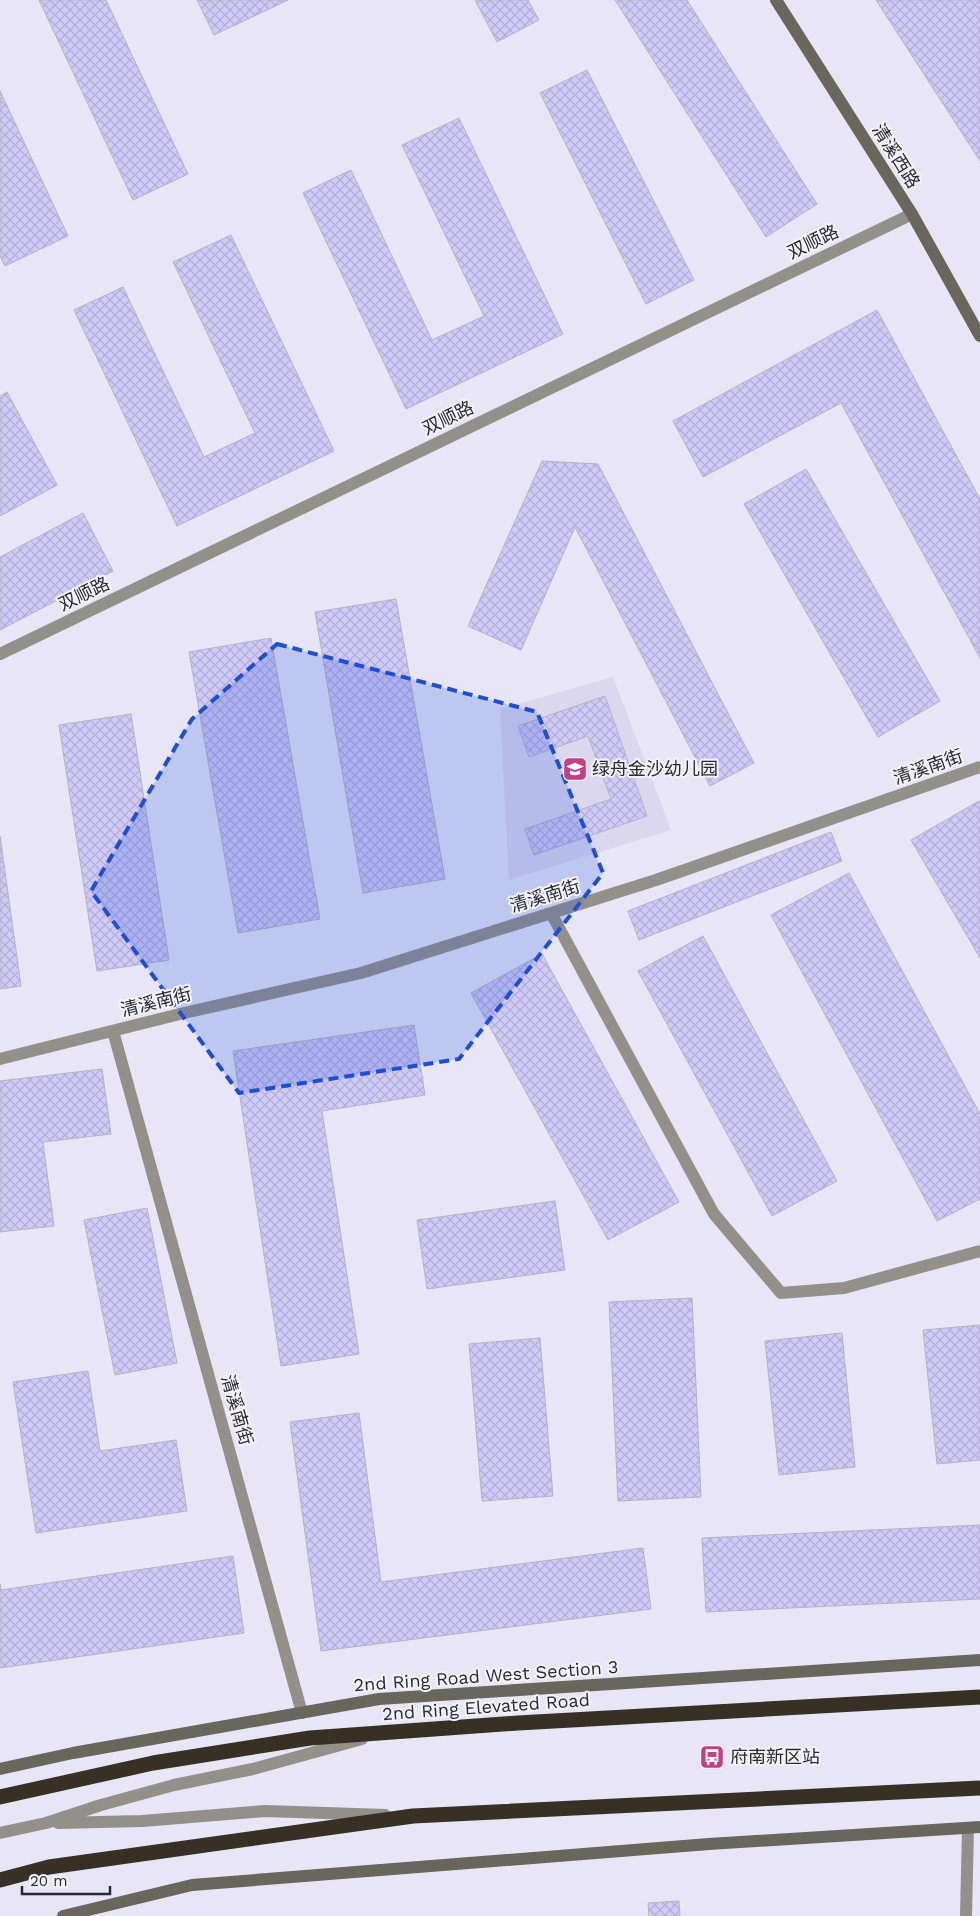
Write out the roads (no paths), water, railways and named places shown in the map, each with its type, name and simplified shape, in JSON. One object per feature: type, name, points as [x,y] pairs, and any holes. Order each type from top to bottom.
[{"type":"highway","name":"2nd Ring Elevated Road","points":[[0,1797],[153,1763],[310,1738],[528,1722],[980,1697]]},
{"type":"highway","points":[[0,1880],[49,1867],[413,1816],[980,1788]]},
{"type":"main road","name":"清溪西路","points":[[776,0],[912,214],[980,336]]},
{"type":"main road","name":"2nd Ring Road West Section 3","points":[[0,1769],[73,1753],[380,1699],[980,1660]]},
{"type":"main road","points":[[62,1916],[192,1885],[709,1844],[974,1827]]},
{"type":"street","name":"双顺路","points":[[0,654],[912,214]]},
{"type":"street","name":"清溪南街","points":[[0,1059],[361,973],[656,880],[980,767]]},
{"type":"street","points":[[551,913],[714,1214],[781,1293],[844,1288],[980,1250]]},
{"type":"street","name":"清溪南街","points":[[113,1031],[302,1712]]},
{"type":"street","points":[[0,1833],[46,1824],[100,1805],[174,1784],[252,1769],[384,1732]]},
{"type":"street","points":[[46,1824],[142,1821],[265,1811],[413,1816]]},
{"type":"street","points":[[966,1916],[974,1827]]},
{"type":"place","name":"绿舟金沙幼儿园","points":[[575,769]]},
{"type":"place","name":"府南新区站","points":[[712,1757]]}]
